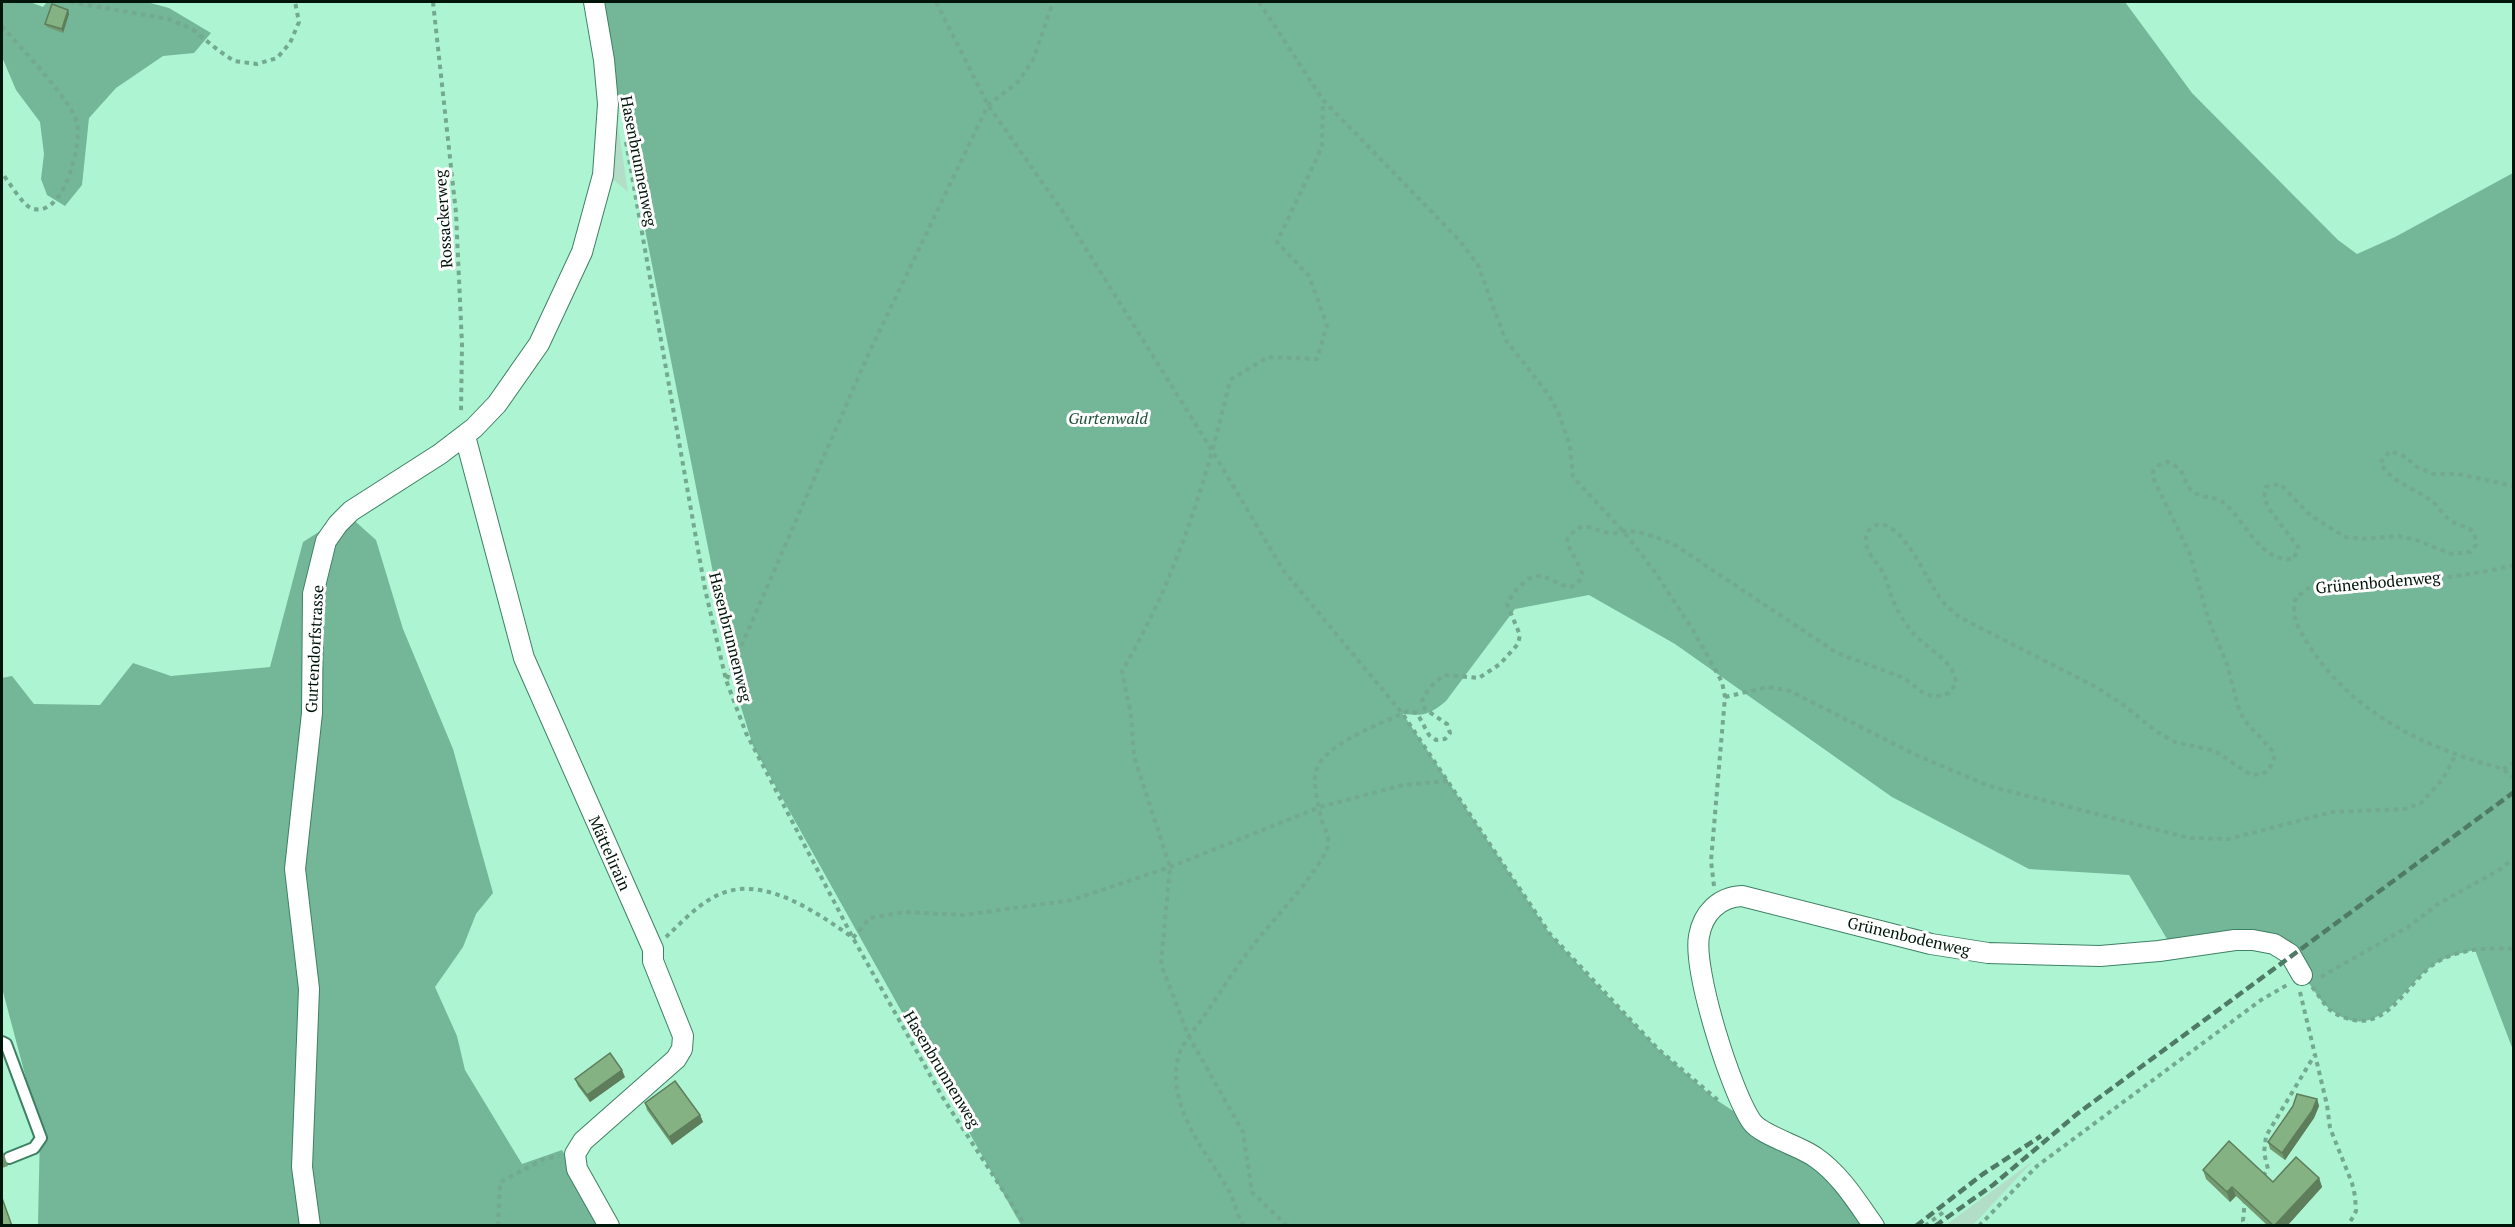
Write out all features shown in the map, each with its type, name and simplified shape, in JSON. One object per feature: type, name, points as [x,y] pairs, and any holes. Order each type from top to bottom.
[{"type":"street","name":"Gurtendorfstrasse","points":[[310,1226],[302,1167],[309,990],[295,869],[312,713],[313,594],[326,542],[338,524],[351,512],[465,436],[497,404],[539,344],[582,252],[603,175],[608,104],[604,60],[594,2]]},
{"type":"street","name":"Mättelirain","points":[[465,436],[524,658],[653,949],[653,961],[683,1036],[682,1049],[676,1059],[583,1141],[575,1154]]},
{"type":"street","name":"Grünenbodenweg","points":[[1716,904],[1724,899],[1742,896],[1931,944],[2020,955],[2117,955],[2235,940],[2253,940],[2274,944],[2290,954],[2306,979]]},
{"type":"street","points":[[1716,904],[1703,923],[1699,936],[1702,969],[1707,996],[1730,1074],[1753,1124],[1806,1150],[1826,1165],[1874,1225]]},
{"type":"street","points":[[575,1154],[577,1169],[609,1226]]},
{"type":"lane","points":[[2,1042],[6,1044],[41,1138],[34,1148],[9,1158]]},
{"type":"path","points":[[70,2],[169,19],[192,29],[234,61],[257,64],[277,58],[290,43],[298,22],[295,2]]},
{"type":"path","name":"Rossackerweg","points":[[433,2],[456,213],[462,345],[461,419],[465,436]]},
{"type":"path","points":[[936,2],[988,105],[1063,212],[1214,452],[1283,570],[1402,713],[1550,934],[1658,1049],[1725,1105]]},
{"type":"path","points":[[726,680],[868,355],[988,105],[1018,82],[1033,60],[1053,2]]},
{"type":"path","points":[[1259,2],[1323,100],[1460,241],[1478,265],[1505,339],[1548,394],[1559,414],[1570,446],[1573,477],[1623,531],[1653,568],[1693,630],[1722,682],[1725,697],[1711,861],[1716,904]]},
{"type":"path","points":[[2,26],[66,102],[77,122],[77,145],[68,176],[58,198],[50,206],[40,210],[30,207],[2,173]]},
{"type":"path","points":[[1287,1226],[1252,1192],[1243,1132],[1188,1035],[1161,964],[1170,867],[1134,756],[1131,716],[1122,671],[1146,630],[1192,517],[1214,452],[1230,380],[1268,357],[1317,359],[1327,325],[1309,276],[1277,242],[1322,147],[1323,100]]},
{"type":"path","name":"Hasenbrunnenweg","points":[[624,136],[705,589],[726,680],[746,733],[852,938],[943,1098],[1026,1226]]},
{"type":"path","points":[[1244,1226],[1237,1215],[1227,1188],[1193,1137],[1182,1107],[1176,1069],[1182,1047],[1188,1035],[1252,946],[1304,884],[1324,854],[1329,842],[1328,833],[1322,821],[1315,777],[1317,768],[1326,755],[1340,744],[1408,711],[1417,713],[1430,735],[1437,741],[1445,739],[1450,733],[1447,723],[1425,709],[1422,701],[1429,688],[1444,675],[1479,678],[1488,674],[1518,644],[1520,635],[1507,604],[1512,595],[1530,579],[1539,576],[1561,586],[1571,587],[1579,581],[1582,573],[1580,566],[1569,553],[1567,540],[1573,530],[1584,526],[1612,534],[1623,531],[1650,535],[1675,545],[1837,652],[1904,678],[1922,692],[1934,697],[1949,693],[1956,684],[1956,674],[1948,663],[1913,633],[1902,618],[1893,600],[1886,577],[1866,547],[1865,537],[1870,528],[1878,524],[1888,525],[1895,529],[1910,549],[1941,601],[1959,617],[2098,688],[2157,732],[2175,742],[2215,751],[2251,775],[2262,774],[2269,770],[2274,759],[2272,750],[2244,720],[2238,706],[2226,664],[2209,621],[2190,554],[2154,480],[2153,472],[2159,465],[2168,462],[2180,470],[2192,491],[2225,503],[2260,546],[2283,560],[2294,558],[2298,547],[2267,504],[2264,498],[2266,487],[2280,484],[2310,515],[2345,537],[2354,539],[2407,538],[2452,554],[2470,552],[2476,545],[2476,535],[2470,528],[2453,523],[2433,502],[2385,471],[2380,463],[2390,451],[2406,457],[2415,466],[2433,474],[2458,474],[2514,486]]},
{"type":"path","name":"Grünenbodenweg","points":[[2514,565],[2492,571],[2404,581],[2312,584],[2296,597],[2292,608],[2295,622],[2323,667],[2361,704],[2389,724],[2417,739],[2502,769],[2514,778]]},
{"type":"path","points":[[1725,697],[1768,687],[1790,691],[1916,755],[1989,786],[2189,838],[2229,839],[2332,812],[2405,809],[2421,803],[2443,779],[2456,754]]},
{"type":"path","points":[[2502,769],[2514,763]]},
{"type":"path","points":[[653,949],[702,904],[721,893],[744,889],[764,891],[785,898],[819,915],[852,938],[870,918],[905,912],[964,915],[1072,900],[1170,867],[1320,807],[1403,785],[1448,781]]},
{"type":"path","points":[[1979,1226],[2037,1166],[2068,1141],[2261,1000],[2408,927],[2438,904],[2499,870],[2514,858]]},
{"type":"path","points":[[2306,979],[2330,1010],[2345,1018],[2366,1021],[2378,1018],[2391,1008],[2429,968],[2440,960],[2475,950],[2514,950]]},
{"type":"path","points":[[2306,979],[2298,984],[2327,1105],[2330,1128],[2355,1196],[2356,1211],[2348,1226]]},
{"type":"path","points":[[2256,1185],[2268,1169],[2264,1153],[2266,1136],[2315,1055]]},
{"type":"path","points":[[498,1226],[500,1182],[544,1159],[575,1154]]},
{"type":"path","points":[[2247,1226],[2242,1221],[2243,1201],[2250,1193]]},
{"type":"path","points":[[1925,1226],[1945,1211]]},
{"type":"green space","points":[[30,2],[43,7],[47,2],[147,2],[169,8],[211,33],[194,53],[163,56],[116,88],[89,118],[82,185],[65,206],[47,195],[41,179],[44,154],[40,122],[16,90],[2,57],[2,3]]},
{"type":"green space","name":"Gurtenwald","points":[[600,2],[2125,2],[2192,93],[2338,240],[2357,254],[2395,237],[2513,173],[2513,1050],[2475,950],[2447,958],[2432,966],[2387,1010],[2375,1018],[2362,1021],[2347,1019],[2324,1003],[2298,969],[2274,944],[2173,949],[2129,875],[2029,869],[1892,797],[1675,644],[1589,595],[1515,609],[1446,701],[1426,714],[1403,714],[1550,934],[1658,1049],[1715,1099],[1753,1124],[1806,1150],[1873,1226],[1021,1225],[753,746],[737,694]]},
{"type":"green space","points":[[615,118],[628,192],[615,181],[605,183]]},
{"type":"green space","points":[[347,514],[376,540],[403,629],[453,749],[493,893],[476,914],[463,947],[435,987],[457,1036],[465,1070],[522,1164],[562,1150],[606,1225],[38,1225],[40,1131],[2,988],[2,678],[12,676],[34,704],[100,705],[133,663],[171,676],[270,667],[303,542]]},
{"type":"green space","points":[[2033,1161],[1973,1225],[1946,1225]]},
{"type":"building","points":[[52,4],[68,10],[62,29],[45,24]]},
{"type":"building","points":[[610,1053],[622,1070],[587,1095],[575,1079]]},
{"type":"building","points":[[675,1081],[700,1115],[669,1137],[645,1103]]},
{"type":"building","points":[[2297,1094],[2317,1099],[2312,1111],[2282,1153],[2268,1142],[2293,1106]]},
{"type":"building","points":[[2229,1141],[2273,1182],[2296,1157],[2319,1178],[2274,1226],[2232,1187],[2227,1192],[2203,1170]]},
{"type":"building","points":[[2,1198],[12,1226],[2,1226]]},
{"type":"railway","points":[[1935,1226],[1993,1185],[2077,1114],[2514,792]]},
{"type":"railway","points":[[1916,1226],[1983,1174],[2041,1136]]}]
